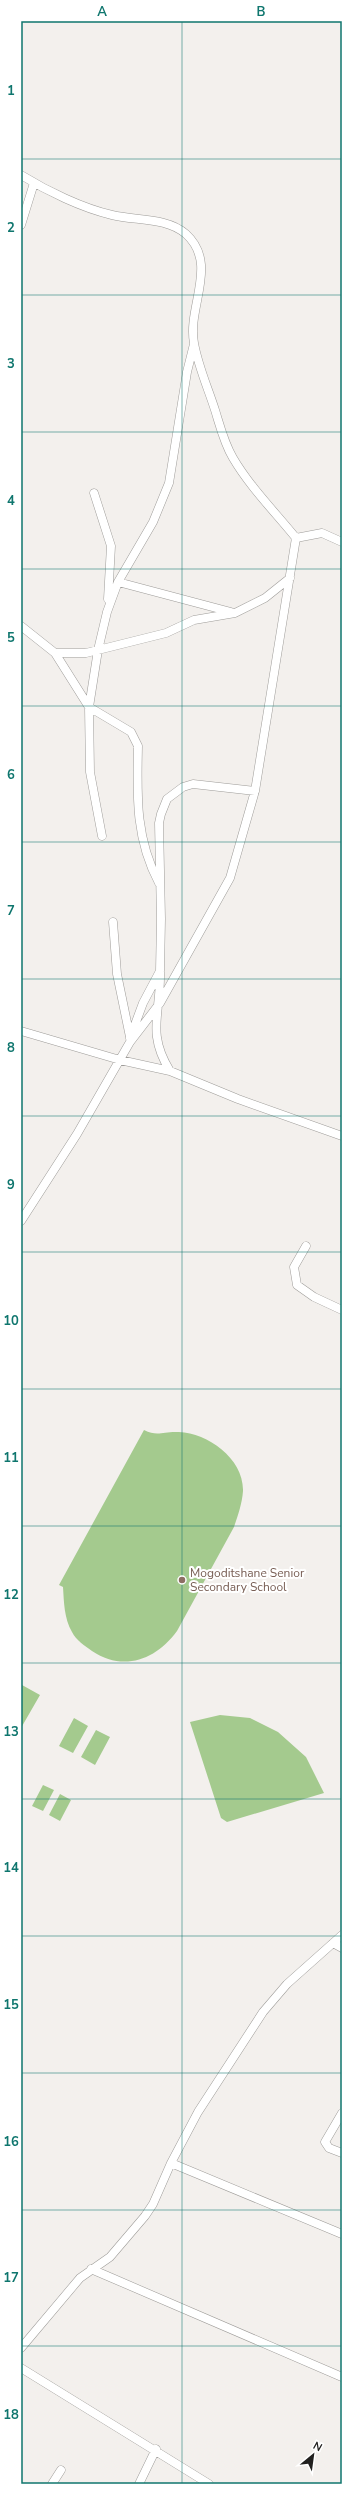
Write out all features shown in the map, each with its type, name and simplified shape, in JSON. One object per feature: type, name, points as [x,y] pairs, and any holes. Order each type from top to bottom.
[{"type":"street","points":[[21,176],[34,183],[111,215],[170,224],[188,235],[201,256],[202,268],[193,322],[194,343],[229,451],[241,470],[296,538],[255,791],[230,878],[160,1003],[130,1040]]},
{"type":"street","points":[[21,225],[34,183]]},
{"type":"street","points":[[102,836],[90,772],[90,707],[98,650],[107,612],[118,582],[153,522],[169,483],[187,372],[194,343]]},
{"type":"street","points":[[94,493],[111,546],[107,612]]},
{"type":"street","points":[[296,538],[322,533],[342,542]]},
{"type":"street","points":[[55,653],[80,654],[98,650],[166,633],[194,620],[234,613],[264,598],[290,578]]},
{"type":"street","points":[[118,582],[234,613]]},
{"type":"street","points":[[21,626],[55,653],[90,707],[131,732],[138,741],[138,818],[148,859],[160,883]]},
{"type":"street","points":[[170,1071],[158,1048],[155,1034],[160,1003],[160,883],[158,823],[167,799],[184,787],[193,784],[255,791]]},
{"type":"street","points":[[113,922],[117,974],[130,1040]]},
{"type":"street","points":[[21,1221],[120,1060],[130,1040],[143,1003],[160,971]]},
{"type":"street","points":[[21,1031],[120,1060],[170,1071],[238,1099],[342,1136]]},
{"type":"street","points":[[306,1246],[294,1267],[297,1285],[314,1297],[342,1310]]},
{"type":"street","points":[[21,2348],[71,2287],[91,2269],[120,2247],[145,2216],[153,2204],[171,2163],[198,2112],[263,2012],[287,1984],[342,1934]]},
{"type":"street","points":[[333,1943],[342,1948]]},
{"type":"street","points":[[342,2113],[325,2142],[329,2148],[342,2153]]},
{"type":"street","points":[[171,2163],[342,2234]]},
{"type":"street","points":[[91,2269],[342,2377]]},
{"type":"street","points":[[21,2368],[156,2449],[209,2484]]},
{"type":"street","points":[[139,2484],[156,2449]]},
{"type":"street","points":[[52,2484],[61,2470]]},
{"type":"green space","points":[[144,1430],[153,1433],[179,1432],[190,1434],[201,1437],[212,1443],[222,1450],[238,1468],[242,1479],[243,1491],[240,1509],[234,1527],[177,1631],[169,1641],[149,1656],[127,1662],[115,1661],[92,1651],[76,1638],[69,1627],[64,1604],[63,1587],[59,1585]]},
{"type":"green space","points":[[22,1685],[40,1695],[21,1728],[21,1686]]},
{"type":"green space","points":[[220,1715],[250,1718],[278,1732],[306,1757],[324,1793],[227,1822],[221,1818],[190,1722]]},
{"type":"green space","points":[[74,1718],[88,1726],[73,1753],[59,1746]]},
{"type":"green space","points":[[96,1730],[110,1737],[95,1765],[81,1757]]},
{"type":"green space","points":[[43,1785],[54,1790],[43,1811],[32,1806]]},
{"type":"green space","points":[[60,1794],[71,1800],[60,1821],[49,1815]]},
{"type":"place","name":"Mogoditshane Senior Secondary School","points":[[182,1580]]}]
